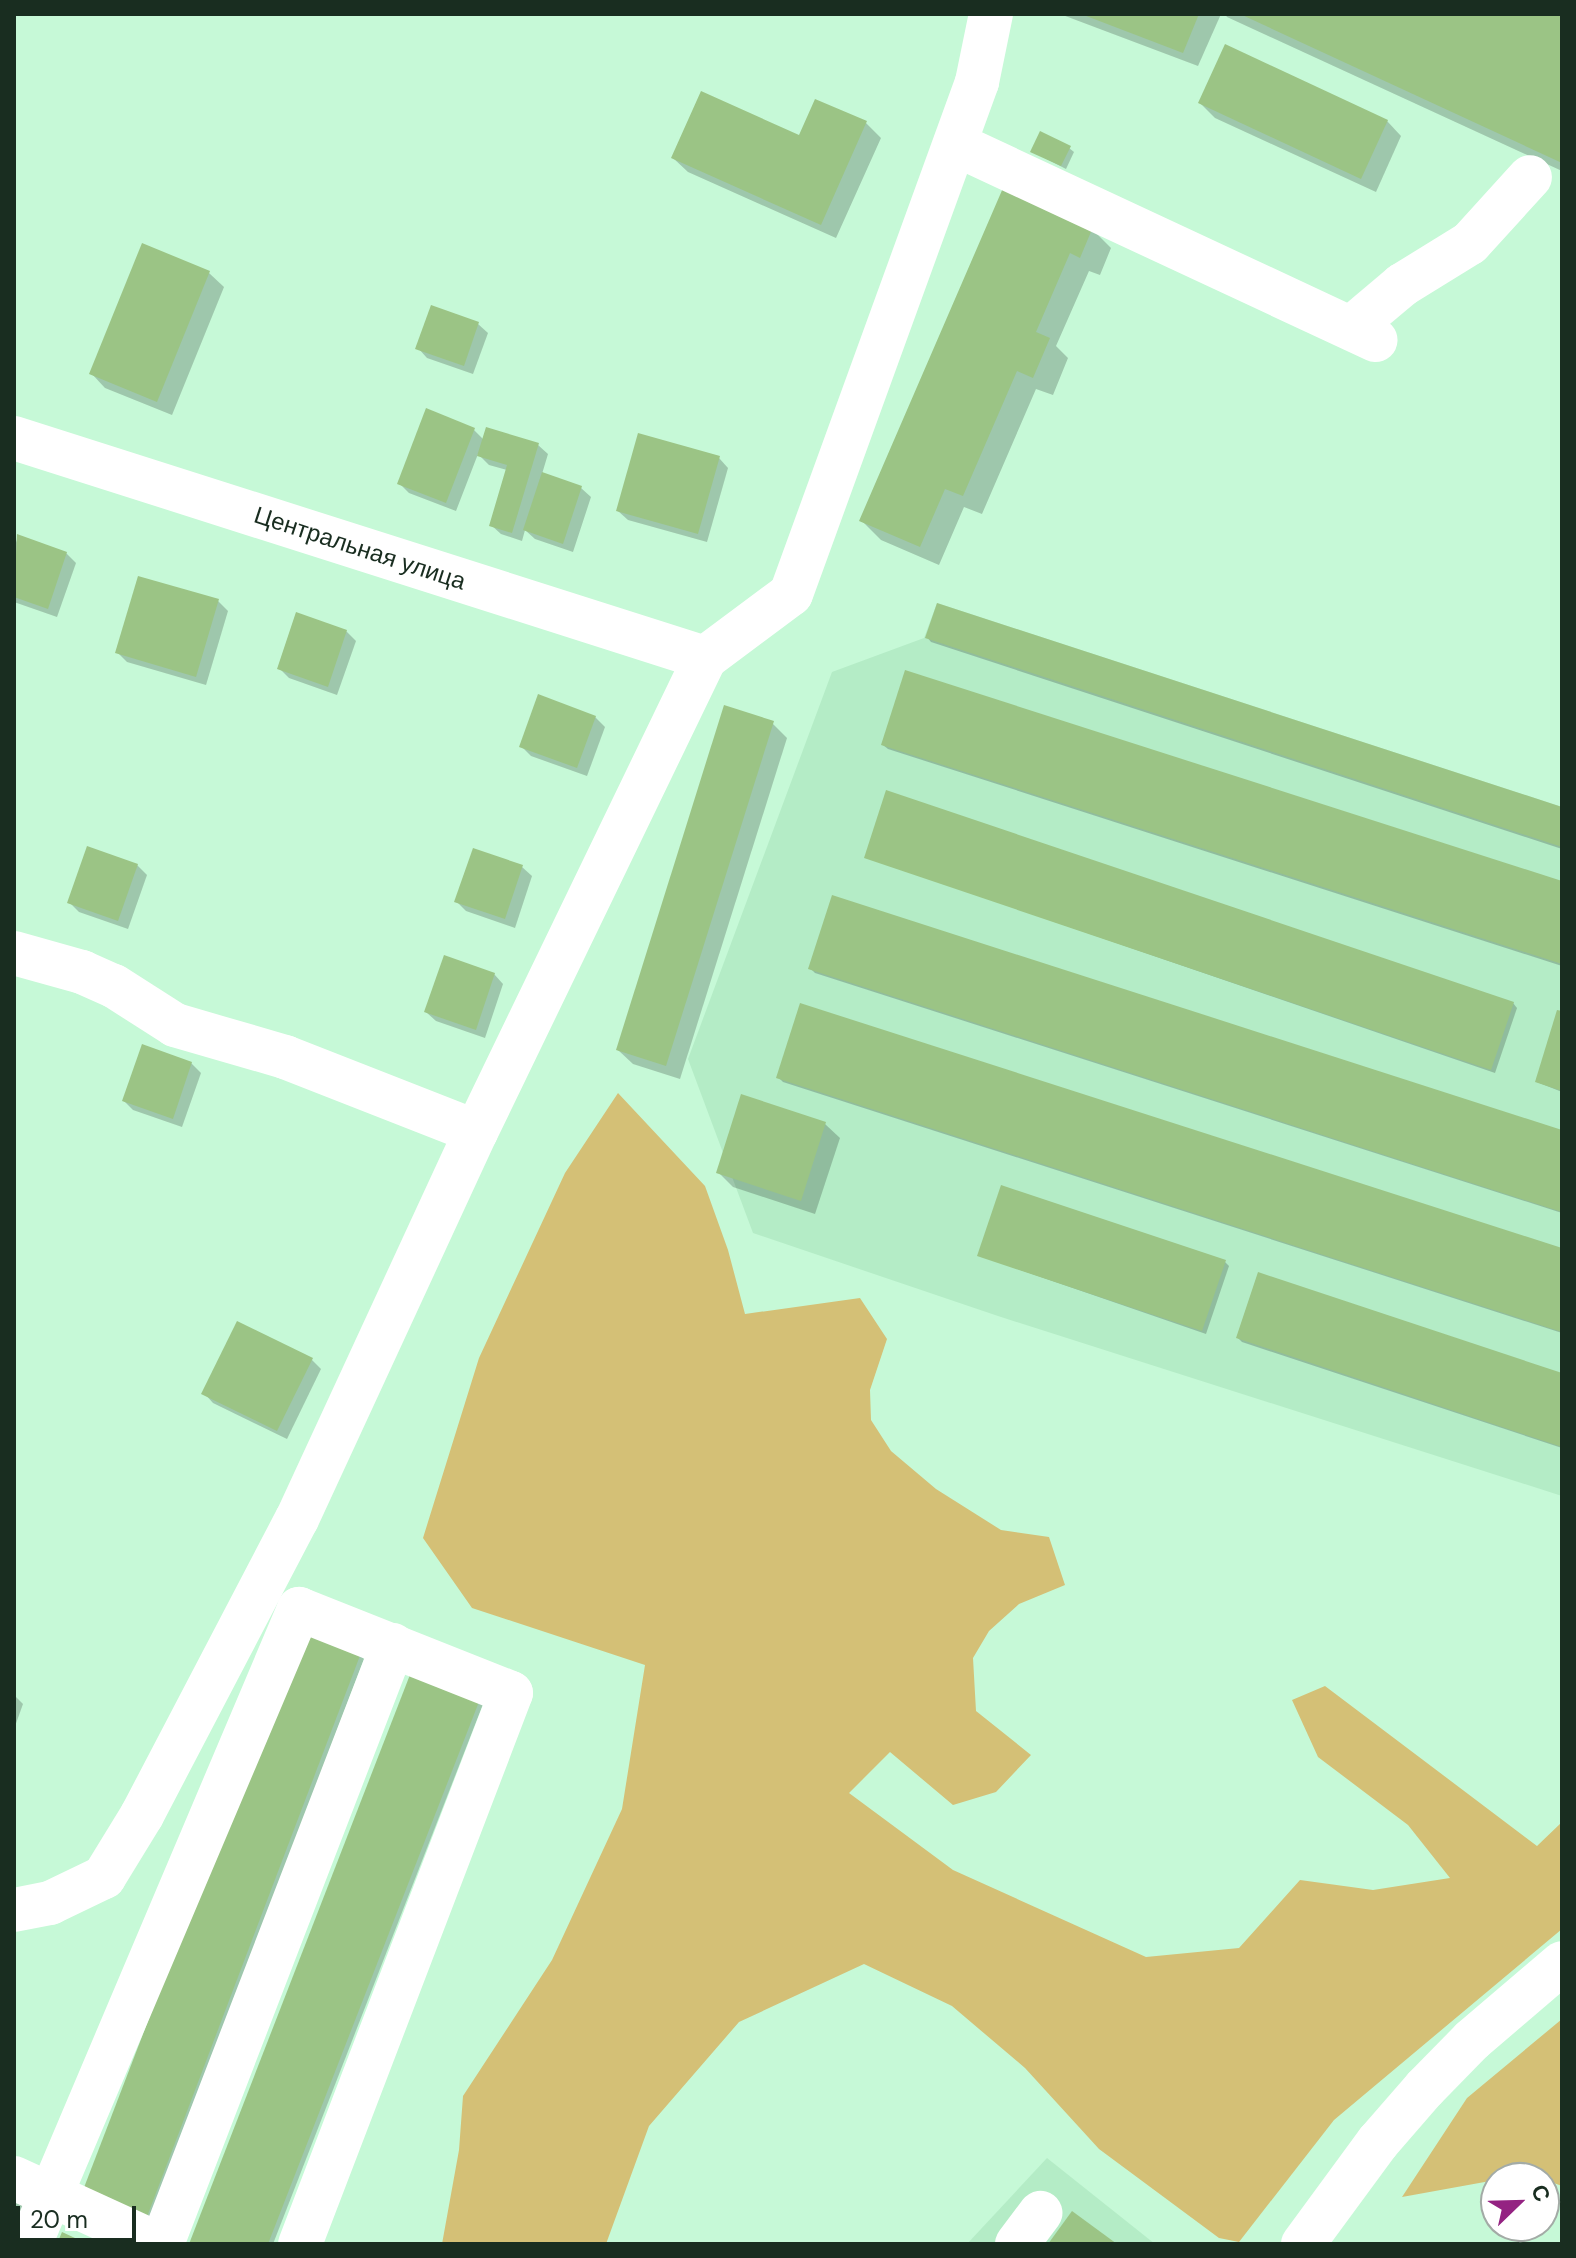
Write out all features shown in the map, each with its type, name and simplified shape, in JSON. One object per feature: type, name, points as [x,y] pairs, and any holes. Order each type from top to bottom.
[{"type":"street","points":[[14,1910],[50,1903],[104,1877],[142,1815],[297,1519],[476,1132],[705,658],[791,594],[977,82],[991,14]]},
{"type":"street","points":[[955,144],[1364,334],[1402,285],[1470,243],[1530,177]]},
{"type":"street","name":"Центральная улица","points":[[14,438],[705,658]]},
{"type":"street","points":[[14,953],[82,972],[114,986],[175,1025],[285,1057],[476,1132]]},
{"type":"street","points":[[30,2244],[33,2186],[299,1609],[511,1693],[300,2244]]},
{"type":"street","points":[[33,2186],[160,2244],[393,1645]]},
{"type":"street","points":[[1303,2244],[1378,2142],[1425,2088],[1472,2040],[1562,1963]]},
{"type":"shaded area","points":[[937,603],[1562,807],[1562,1496],[998,1316],[753,1233],[688,1059],[832,672],[924,638]]},
{"type":"shaded area","points":[[618,1093],[705,1186],[728,1250],[745,1314],[860,1298],[887,1339],[870,1390],[871,1420],[891,1451],[936,1489],[1001,1530],[1049,1537],[1065,1585],[1019,1604],[989,1631],[973,1658],[976,1711],[1031,1755],[996,1792],[953,1805],[890,1752],[849,1793],[953,1870],[1146,1957],[1239,1948],[1300,1880],[1373,1890],[1450,1878],[1408,1825],[1318,1757],[1292,1700],[1325,1686],[1537,1846],[1562,1822],[1562,1929],[1334,2120],[1239,2242],[1219,2238],[1099,2149],[1025,2068],[952,2006],[864,1964],[739,2022],[649,2126],[606,2244],[442,2244],[459,2150],[463,2096],[552,1960],[622,1809],[645,1665],[472,1608],[423,1538],[479,1358],[565,1173]]},
{"type":"shaded area","points":[[1562,2019],[1562,2186],[1560,2162],[1480,2162],[1480,2183],[1402,2197],[1467,2098]]},
{"type":"shaded area","points":[[1047,2158],[1155,2244],[967,2244]]},
{"type":"building","points":[[1081,14],[1199,14],[1183,53]]},
{"type":"building","points":[[1240,14],[1562,14],[1562,163]]},
{"type":"building","points":[[1225,44],[1388,120],[1361,179],[1198,103]]},
{"type":"building","points":[[701,91],[799,135],[815,99],[867,121],[821,225],[671,158]]},
{"type":"building","points":[[1040,131],[1071,146],[1061,166],[1030,152]]},
{"type":"building","points":[[1003,188],[1093,227],[1080,258],[1070,253],[1036,332],[1050,338],[1033,378],[1017,371],[963,496],[945,489],[920,547],[859,521]]},
{"type":"building","points":[[142,243],[210,271],[157,402],[89,374]]},
{"type":"building","points":[[431,305],[479,322],[464,366],[415,349]]},
{"type":"building","points":[[426,408],[475,428],[446,503],[397,484]]},
{"type":"building","points":[[486,427],[539,443],[512,533],[489,526],[507,465],[477,456]]},
{"type":"building","points":[[638,433],[720,456],[698,534],[616,511]]},
{"type":"building","points":[[542,472],[582,486],[563,544],[523,530]]},
{"type":"building","points":[[17,534],[67,552],[48,609],[14,597]]},
{"type":"building","points":[[138,576],[219,599],[196,677],[115,653]]},
{"type":"building","points":[[937,603],[1562,807],[1562,847],[925,638]]},
{"type":"building","points":[[296,612],[347,630],[328,687],[277,669]]},
{"type":"building","points":[[905,670],[1562,881],[1562,964],[881,745]]},
{"type":"building","points":[[538,694],[596,716],[577,768],[519,747]]},
{"type":"building","points":[[724,705],[774,721],[666,1066],[616,1050]]},
{"type":"building","points":[[886,790],[1514,1002],[1491,1070],[864,858]]},
{"type":"building","points":[[87,846],[138,864],[118,921],[67,903]]},
{"type":"building","points":[[473,848],[523,865],[505,919],[454,902]]},
{"type":"building","points":[[832,895],[1562,1130],[1562,1212],[808,969]]},
{"type":"building","points":[[444,955],[495,973],[476,1030],[424,1012]]},
{"type":"building","points":[[800,1003],[1562,1248],[1562,1332],[776,1078]]},
{"type":"building","points":[[1557,1010],[1562,1011],[1562,1091],[1535,1082]]},
{"type":"building","points":[[142,1044],[192,1062],[173,1119],[122,1101]]},
{"type":"building","points":[[741,1094],[826,1122],[801,1201],[716,1173]]},
{"type":"building","points":[[1001,1185],[1226,1260],[1202,1331],[977,1256]]},
{"type":"building","points":[[1258,1272],[1562,1373],[1562,1447],[1236,1338]]},
{"type":"building","points":[[237,1321],[313,1358],[277,1431],[201,1394]]},
{"type":"building","points":[[299,1628],[361,1653],[145,2222],[80,2198]]},
{"type":"building","points":[[413,1667],[482,1694],[268,2244],[189,2244]]},
{"type":"building","points":[[1072,2211],[1117,2244],[1048,2244]]},
{"type":"building","points":[[62,2232],[88,2244],[57,2244]]}]
